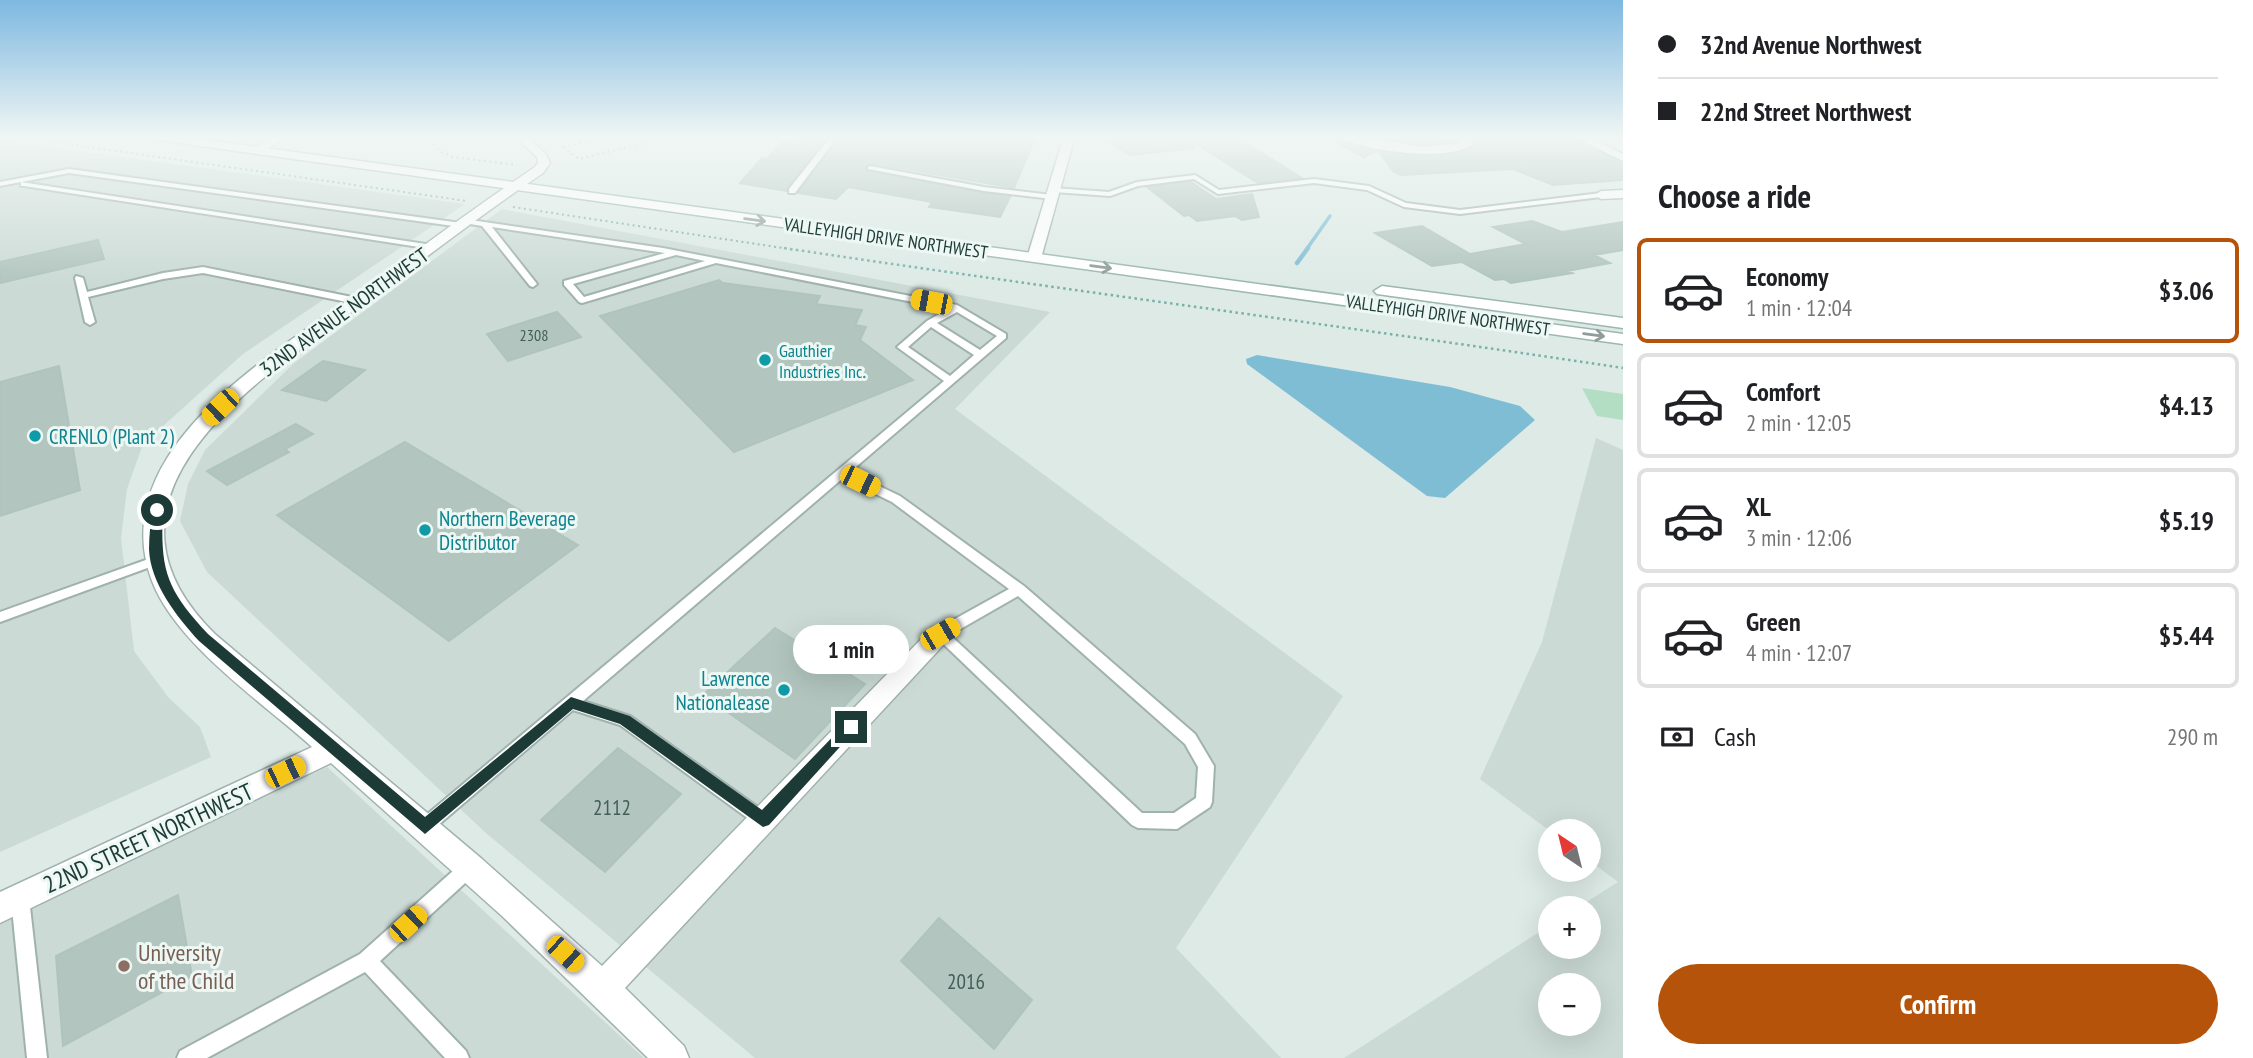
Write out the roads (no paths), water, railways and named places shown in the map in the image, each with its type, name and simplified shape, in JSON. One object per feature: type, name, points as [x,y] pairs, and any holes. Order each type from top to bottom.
[{"type":"main road","name":"32ND AVENUE NORTHWEST","points":[[510,185],[471,223],[432,247],[261,372],[197,430],[168,473],[160,495],[154,525],[159,573],[170,596],[203,638],[425,827],[603,988],[672,1058]]},
{"type":"main road","name":"VALLEYHIGH DRIVE NORTHWEST","points":[[585,185],[1623,339]]},
{"type":"main road","points":[[1035,251],[1056,185]]},
{"type":"main road","points":[[1601,195],[1623,194]]},
{"type":"main road","name":"VALLEYHIGH DRIVE NORTHWEST","points":[[1035,251],[1623,324]]},
{"type":"main road","points":[[603,988],[940,634]]},
{"type":"main road","name":"22ND STREET NORTHWEST","points":[[10,903],[334,749]]},
{"type":"lane","points":[[31,185],[432,247]]},
{"type":"lane","points":[[173,185],[425,220],[471,223],[718,260],[957,308],[1003,336],[425,827]]},
{"type":"lane","points":[[792,191],[796,185]]},
{"type":"lane","points":[[964,185],[1088,195],[1110,194],[1133,185]]},
{"type":"lane","points":[[1208,185],[1218,192],[1276,185]]},
{"type":"lane","points":[[1348,185],[1369,188],[1404,205],[1460,212],[1601,195]]},
{"type":"lane","points":[[471,223],[533,284]]},
{"type":"lane","points":[[677,253],[566,284],[582,300],[718,260]]},
{"type":"lane","points":[[83,296],[163,276],[203,271],[357,301]]},
{"type":"lane","points":[[79,278],[90,322]]},
{"type":"lane","points":[[950,381],[902,347],[930,323],[957,308]]},
{"type":"lane","points":[[930,323],[981,355]]},
{"type":"lane","points":[[842,473],[896,499],[1019,589],[1190,739],[1206,766],[1204,802],[1177,821],[1138,820],[940,634],[1019,589]]},
{"type":"lane","points":[[0,617],[157,560]]},
{"type":"lane","points":[[571,702],[625,720],[763,820]]},
{"type":"lane","points":[[187,1058],[367,961],[469,867]]},
{"type":"lane","points":[[10,903],[37,1058]]},
{"type":"lane","points":[[367,961],[459,1058]]},
{"type":"water","points":[[1257,355],[1450,387],[1520,406],[1535,420],[1445,498],[1427,496],[1247,364],[1246,359]]},
{"type":"waterway","points":[[1306,250],[1330,216]]},
{"type":"waterway","points":[[1297,263],[1308,248]]},
{"type":"place","name":"Gauthier Industries Inc.","points":[[765,360]]},
{"type":"place","name":"CRENLO (Plant 2)","points":[[35,436]]},
{"type":"place","name":"Northern Beverage Distributor","points":[[425,530]]},
{"type":"place","name":"Lawrence Nationalease","points":[[784,690]]},
{"type":"place","name":"University of the Child","points":[[124,966]]}]
